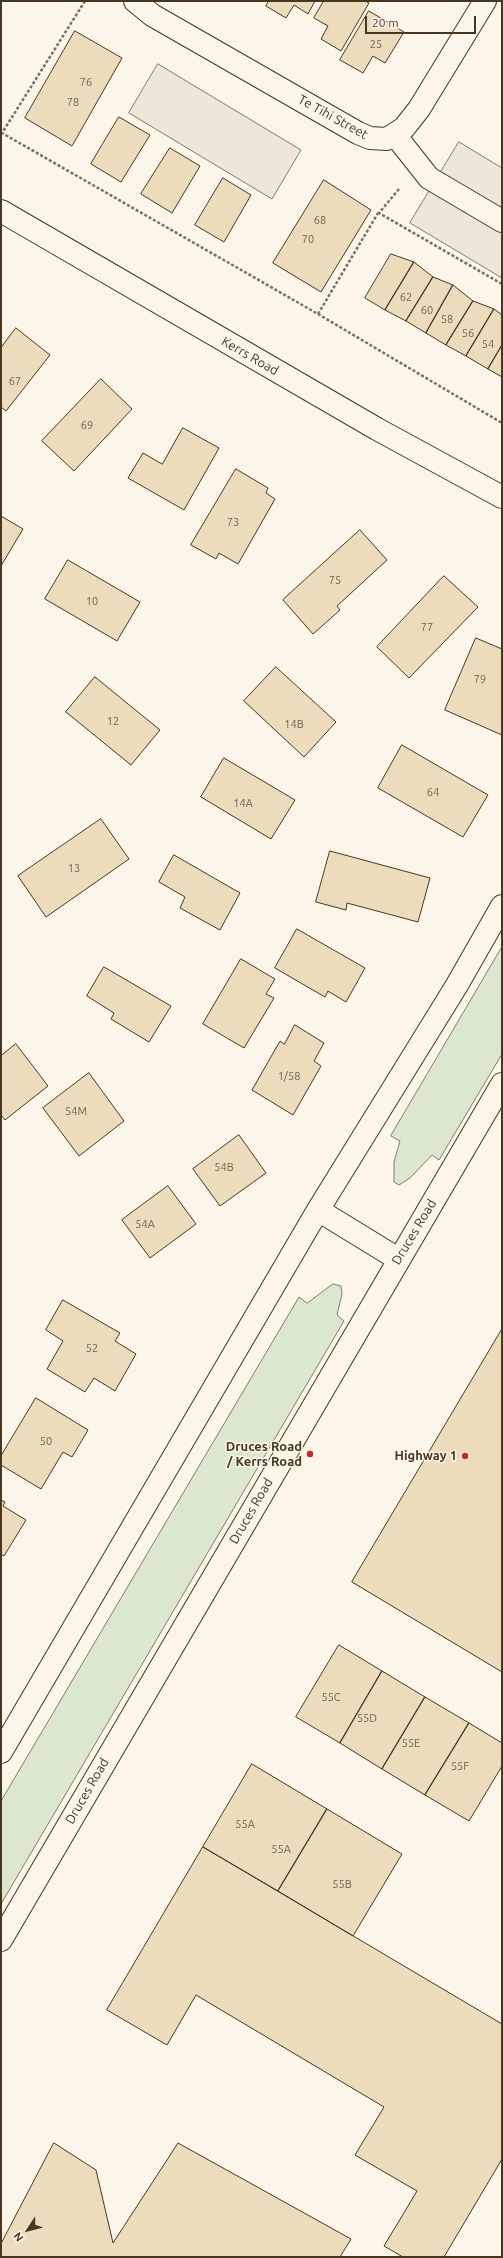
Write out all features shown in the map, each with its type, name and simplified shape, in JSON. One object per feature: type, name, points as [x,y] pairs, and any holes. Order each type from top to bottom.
[{"type":"main road","name":"Te Tihi Street","points":[[135,1],[152,14],[358,133],[378,139],[395,135]]},
{"type":"main road","points":[[485,1],[418,109],[404,128],[395,135],[429,178],[502,221]]},
{"type":"main road","name":"Kerrs Road","points":[[1,211],[377,429],[502,497]]},
{"type":"main road","points":[[1,1752],[318,1210],[457,985],[502,906]]},
{"type":"main road","name":"Druces Road","points":[[1,1940],[398,1259],[502,1084]]},
{"type":"main road","points":[[318,1210],[398,1259]]},
{"type":"path","points":[[85,1],[2,133],[318,314],[502,423]]},
{"type":"path","points":[[318,314],[378,213],[399,189]]},
{"type":"path","points":[[378,213],[502,284]]},
{"type":"green space","points":[[502,947],[502,1054],[439,1160],[432,1155],[410,1178],[399,1185],[394,1182],[394,1162],[400,1141],[391,1136]]},
{"type":"green space","points":[[333,1284],[341,1286],[342,1294],[337,1315],[344,1321],[1,1904],[1,1801],[299,1297],[307,1303]]},
{"type":"shaded area","points":[[158,64],[301,150],[272,199],[129,113]]},
{"type":"shaded area","points":[[459,142],[502,168],[502,278],[410,223]]},
{"type":"building","points":[[269,1],[315,1],[308,14],[294,5],[286,18],[266,6]]},
{"type":"building","points":[[324,1],[365,1],[369,3],[341,51],[321,39],[328,26],[314,18]]},
{"type":"building","points":[[369,11],[404,32],[385,63],[373,56],[363,73],[340,60]]},
{"type":"building","points":[[75,31],[122,58],[72,146],[25,118]]},
{"type":"building","points":[[119,117],[150,135],[121,182],[91,164]]},
{"type":"building","points":[[170,148],[200,166],[172,213],[141,194]]},
{"type":"building","points":[[223,178],[251,195],[224,242],[195,225]]},
{"type":"building","points":[[324,180],[371,210],[321,292],[273,263]]},
{"type":"building","points":[[391,254],[414,262],[385,310],[365,298]]},
{"type":"building","points":[[414,262],[433,277],[406,321],[385,310]]},
{"type":"building","points":[[433,277],[453,285],[426,333],[406,321]]},
{"type":"building","points":[[453,285],[473,301],[446,345],[426,333]]},
{"type":"building","points":[[473,301],[494,309],[466,356],[446,345]]},
{"type":"building","points":[[494,309],[502,315],[502,345],[488,369],[466,356]]},
{"type":"building","points":[[16,328],[50,355],[6,411],[1,407],[1,348]]},
{"type":"building","points":[[502,345],[502,377],[488,369]]},
{"type":"building","points":[[101,379],[132,409],[74,471],[42,441]]},
{"type":"building","points":[[183,428],[219,448],[184,510],[128,478],[143,453],[162,464]]},
{"type":"building","points":[[236,469],[268,488],[266,493],[275,499],[238,564],[219,553],[216,559],[191,545]]},
{"type":"building","points":[[1,516],[23,529],[1,566]]},
{"type":"building","points":[[360,530],[387,560],[337,606],[340,610],[313,634],[283,600]]},
{"type":"building","points":[[68,560],[140,602],[117,641],[45,599]]},
{"type":"building","points":[[444,576],[478,607],[409,678],[377,647]]},
{"type":"building","points":[[476,638],[502,649],[502,735],[445,710]]},
{"type":"building","points":[[276,667],[336,722],[304,757],[244,701]]},
{"type":"building","points":[[95,677],[160,730],[131,765],[66,712]]},
{"type":"building","points":[[402,745],[488,795],[463,837],[378,788]]},
{"type":"building","points":[[224,758],[295,800],[271,839],[201,797]]},
{"type":"building","points":[[101,819],[129,859],[46,917],[18,876]]},
{"type":"building","points":[[330,851],[430,878],[418,922],[347,903],[346,910],[316,902]]},
{"type":"building","points":[[174,855],[240,893],[220,930],[180,908],[185,897],[159,882]]},
{"type":"building","points":[[297,929],[365,968],[346,1002],[328,991],[325,997],[275,968]]},
{"type":"building","points":[[241,959],[275,979],[266,994],[274,998],[244,1048],[203,1024]]},
{"type":"building","points":[[104,967],[171,1006],[149,1042],[111,1019],[114,1013],[87,996]]},
{"type":"building","points":[[295,1025],[324,1043],[314,1061],[321,1066],[293,1115],[252,1090],[280,1041],[284,1044]]},
{"type":"building","points":[[16,1044],[48,1086],[5,1120],[1,1115],[1,1056]]},
{"type":"building","points":[[89,1073],[124,1121],[79,1156],[43,1108]]},
{"type":"building","points":[[239,1135],[266,1173],[220,1206],[193,1169]]},
{"type":"building","points":[[168,1186],[196,1224],[150,1258],[122,1220]]},
{"type":"building","points":[[63,1300],[120,1333],[115,1341],[136,1354],[115,1391],[94,1378],[85,1392],[47,1369],[63,1341],[46,1330]]},
{"type":"building","name":"Highway 1","points":[[502,1329],[502,1672],[352,1582]]},
{"type":"building","points":[[36,1398],[88,1430],[72,1457],[63,1452],[41,1489],[1,1465],[1,1456]]},
{"type":"building","points":[[1,1500],[5,1502],[3,1506],[26,1520],[4,1556],[1,1554]]},
{"type":"building","points":[[339,1645],[382,1671],[340,1743],[296,1717]]},
{"type":"building","points":[[382,1671],[425,1697],[382,1769],[340,1743]]},
{"type":"building","points":[[425,1697],[469,1723],[425,1795],[382,1769]]},
{"type":"building","points":[[469,1723],[502,1743],[502,1766],[469,1821],[425,1795]]},
{"type":"building","points":[[252,1764],[327,1809],[278,1891],[203,1847]]},
{"type":"building","points":[[327,1809],[402,1854],[353,1936],[278,1891]]},
{"type":"building","points":[[203,1847],[502,2024],[502,2159],[444,2257],[403,2257],[384,2246],[417,2191],[355,2155],[384,2107],[196,1995],[167,2045],[107,2010]]},
{"type":"building","points":[[54,2143],[96,2170],[113,2243],[178,2143],[351,2239],[340,2257],[1,2257],[1,2244]]},
{"type":"place","name":"Druces Road / Kerrs Road","points":[[310,1454]]},
{"type":"place","name":"Highway 1","points":[[465,1456]]}]
